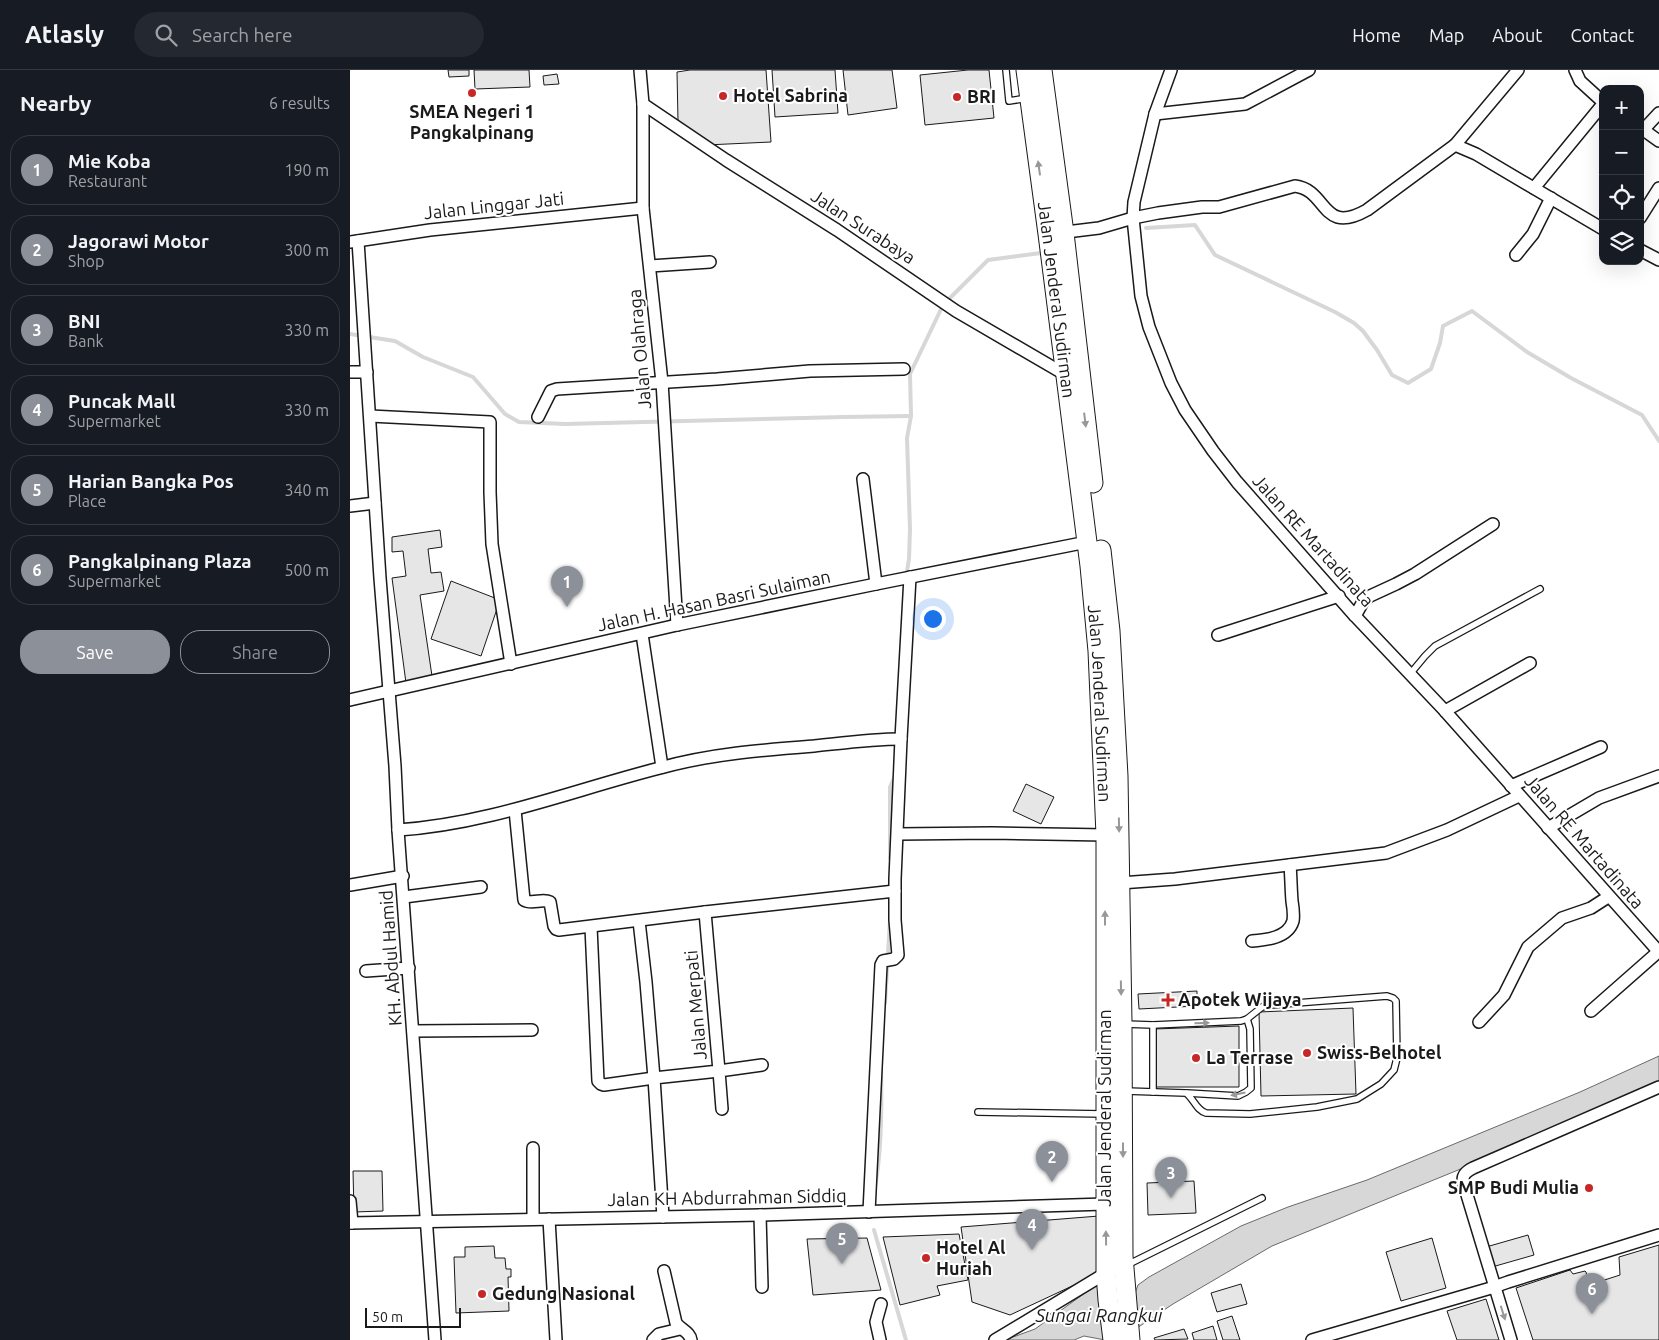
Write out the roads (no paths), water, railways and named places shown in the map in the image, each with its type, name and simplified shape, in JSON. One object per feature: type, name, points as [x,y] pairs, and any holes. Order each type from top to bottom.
[{"type":"highway","name":"Jalan Jenderal Sudirman","points":[[1026,70],[1056,233],[1110,631],[1116,736],[1120,882],[1113,1023],[1105,1114],[1105,1204],[1124,1339]]},
{"type":"highway","name":"Jalan Jenderal Sudirman","points":[[1042,70],[1066,375],[1087,542],[1098,651],[1113,1023],[1122,1091],[1115,1278]]},
{"type":"street","name":"Jalan Olahraga","points":[[640,70],[643,104],[643,208],[662,382],[678,625]]},
{"type":"street","name":"Jalan RE Martadinata","points":[[1171,70],[1155,114],[1134,202],[1133,218],[1141,296],[1149,327],[1185,410],[1237,482],[1356,616],[1445,711],[1659,952]]},
{"type":"street","points":[[1155,114],[1245,104],[1309,70]]},
{"type":"street","points":[[1056,233],[1099,228],[1133,218],[1206,207],[1219,207],[1296,186],[1303,187],[1337,218],[1355,217],[1455,145],[1518,70]]},
{"type":"street","points":[[1575,70],[1580,81],[1599,99]]},
{"type":"street","name":"Jalan Surabaya","points":[[643,104],[905,275],[956,311],[1066,375]]},
{"type":"street","points":[[1534,188],[1599,108]]},
{"type":"street","points":[[1659,113],[1645,128],[1645,131],[1659,141]]},
{"type":"street","points":[[1455,145],[1476,154],[1599,227]]},
{"type":"street","points":[[1644,212],[1659,188]]},
{"type":"street","points":[[1516,255],[1533,234],[1551,198]]},
{"type":"street","name":"Jalan Linggar Jati","points":[[354,241],[430,230],[643,208]]},
{"type":"street","name":"KH. Abdul Hamid","points":[[354,241],[368,372],[375,503],[435,1340]]},
{"type":"street","points":[[1644,252],[1659,260]]},
{"type":"street","points":[[650,266],[710,262]]},
{"type":"street","points":[[538,417],[551,391],[554,389],[717,379],[810,370],[904,369]]},
{"type":"street","points":[[350,372],[368,372]]},
{"type":"street","points":[[370,416],[490,422],[492,544],[511,664]]},
{"type":"street","points":[[863,478],[876,584]]},
{"type":"street","points":[[350,506],[375,503]]},
{"type":"street","points":[[1356,616],[1362,604],[1370,596],[1415,574],[1493,524]]},
{"type":"street","name":"Jalan H. Hasan Basri Sulaiman","points":[[350,700],[678,625],[1087,542]]},
{"type":"street","points":[[869,1212],[881,969],[889,960],[897,956],[898,951],[890,892],[898,834],[897,739],[907,578]]},
{"type":"street","points":[[1218,635],[1339,596]]},
{"type":"street","points":[[642,634],[662,767]]},
{"type":"street","points":[[1445,711],[1530,663]]},
{"type":"street","points":[[398,830],[438,826],[514,810],[612,780],[688,761],[748,752],[897,739]]},
{"type":"street","points":[[1511,786],[1553,766],[1601,747]]},
{"type":"street","points":[[1548,828],[1599,798],[1659,776]]},
{"type":"street","points":[[1120,882],[1176,879],[1394,851],[1448,830],[1519,796]]},
{"type":"street","points":[[514,810],[524,900],[528,902],[546,900],[550,902],[554,926],[557,930],[890,892]]},
{"type":"street","points":[[898,834],[1106,835]]},
{"type":"street","points":[[1252,941],[1267,940],[1278,936],[1288,930],[1291,924],[1293,916],[1290,865]]},
{"type":"street","points":[[350,885],[403,876]]},
{"type":"street","points":[[404,897],[481,887]]},
{"type":"street","points":[[1479,1022],[1504,995],[1528,947],[1562,918],[1591,908],[1608,896]]},
{"type":"street","name":"Jalan Merpati","points":[[591,927],[598,1081],[604,1085],[719,1071],[705,912]]},
{"type":"street","points":[[640,920],[654,1078],[662,1216]]},
{"type":"street","points":[[1591,1011],[1659,952]]},
{"type":"street","points":[[366,971],[409,968]]},
{"type":"street","points":[[413,1031],[532,1030]]},
{"type":"street","points":[[722,1109],[719,1071],[762,1065]]},
{"type":"street","points":[[1511,1340],[1463,1182],[1465,1174],[1473,1168],[1659,1087]]},
{"type":"street","points":[[533,1148],[533,1219]]},
{"type":"street","points":[[350,1201],[351,1223]]},
{"type":"street","name":"Jalan KH Abdurrahman Siddiq","points":[[351,1223],[662,1216],[760,1216],[1105,1204]]},
{"type":"street","points":[[760,1216],[762,1287]]},
{"type":"street","points":[[549,1219],[556,1340]]},
{"type":"street","points":[[1312,1340],[1330,1338],[1659,1235]]},
{"type":"street","points":[[664,1271],[676,1323],[680,1329],[691,1336],[691,1340]]},
{"type":"street","points":[[995,1340],[1115,1278]]},
{"type":"street","points":[[880,1340],[876,1322],[881,1304]]},
{"type":"street","points":[[653,1340],[659,1334],[680,1329]]},
{"type":"lane","points":[[1006,70],[1009,101],[1030,98]]},
{"type":"lane","points":[[1410,674],[1435,646],[1540,589]]},
{"type":"lane","points":[[1113,1023],[1234,1022],[1247,1019],[1262,1007],[1388,996],[1396,1001],[1397,1058],[1394,1070],[1381,1084],[1357,1099],[1325,1106],[1250,1114],[1206,1113],[1200,1111],[1186,1093]]},
{"type":"lane","points":[[1122,1091],[1238,1096],[1246,1092],[1251,1088],[1250,1029],[1247,1019]]},
{"type":"lane","points":[[1153,1024],[1153,1092]]},
{"type":"lane","points":[[978,1112],[1105,1114]]},
{"type":"lane","points":[[1115,1278],[1262,1198]]},
{"type":"water","name":"Sungai Rangkui","points":[[1659,1056],[1659,1084],[1463,1168],[1272,1246],[1173,1304],[1140,1326],[1105,1340],[1084,1336],[1074,1340],[1005,1340],[1035,1329],[1096,1285],[1121,1300],[1134,1296],[1138,1285],[1149,1277],[1241,1226],[1288,1207],[1367,1180],[1580,1092]]},
{"type":"waterway","points":[[1146,228],[1195,225],[1215,255],[1335,312],[1354,323],[1363,331],[1377,350],[1392,375],[1408,383],[1431,369],[1440,343],[1443,326],[1472,311],[1527,352],[1571,378],[1642,415],[1659,441]]},
{"type":"waterway","points":[[906,577],[910,529],[907,438],[911,416],[910,374],[943,305],[988,260],[1041,253]]},
{"type":"waterway","points":[[350,334],[395,341],[423,357],[473,377],[505,414],[519,422],[565,424],[911,416]]},
{"type":"waterway","points":[[890,858],[890,787],[895,776]]},
{"type":"waterway","points":[[885,1003],[890,920]]},
{"type":"waterway","points":[[875,1187],[881,1129],[881,1070]]},
{"type":"waterway","points":[[874,1230],[906,1340]]},
{"type":"place","name":"SMEA Negeri 1 Pangkalpinang","points":[[472,93]]},
{"type":"place","name":"Hotel Sabrina","points":[[723,96]]},
{"type":"place","name":"BRI","points":[[957,97]]},
{"type":"place","name":"Mie Koba","points":[[567,607]]},
{"type":"place","name":"Apotek Wijaya","points":[[1168,1000]]},
{"type":"place","name":"Swiss-Belhotel","points":[[1307,1053]]},
{"type":"place","name":"La Terrase","points":[[1196,1058]]},
{"type":"place","name":"Jagorawi Motor","points":[[1052,1182]]},
{"type":"place","name":"SMP Budi Mulia","points":[[1589,1188]]},
{"type":"place","name":"BNI","points":[[1171,1198]]},
{"type":"place","name":"Puncak Mall","points":[[1032,1250]]},
{"type":"place","name":"Hotel Al Huriah","points":[[926,1258]]},
{"type":"place","name":"Harian Bangka Pos","points":[[842,1264]]},
{"type":"place","name":"Gedung Nasional","points":[[482,1294]]},
{"type":"place","name":"Pangkalpinang Plaza","points":[[1592,1314]]}]
